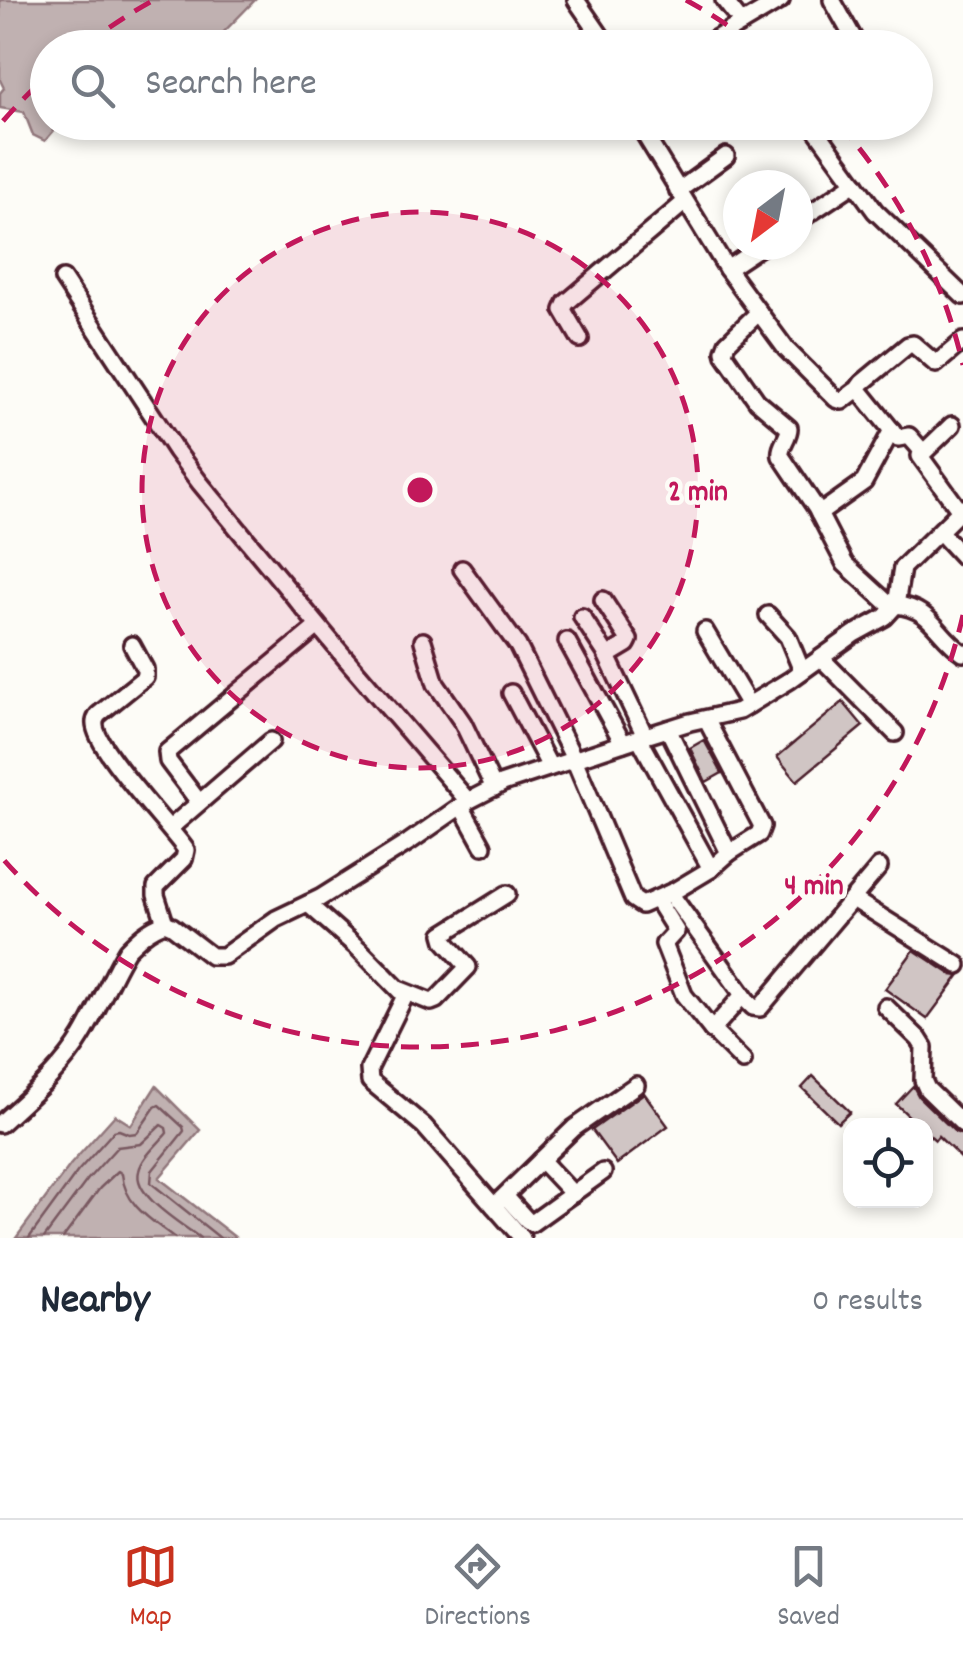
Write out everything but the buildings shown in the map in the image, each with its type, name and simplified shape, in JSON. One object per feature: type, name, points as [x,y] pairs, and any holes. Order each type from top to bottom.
[{"type":"street","points":[[576,0],[597,30]]},
{"type":"street","points":[[724,0],[742,23]]},
{"type":"street","points":[[730,30],[781,0]]},
{"type":"street","points":[[832,0],[848,30]]},
{"type":"street","points":[[648,140],[727,269],[794,358],[836,400],[842,401],[857,390],[908,344],[914,344],[936,364],[963,341]]},
{"type":"street","points":[[824,140],[875,211],[963,296]]},
{"type":"street","points":[[580,339],[564,310],[566,304],[726,156]]},
{"type":"street","points":[[813,211],[856,183]]},
{"type":"street","points":[[727,269],[740,260]]},
{"type":"street","points":[[63,279],[176,451],[464,803],[483,846]]},
{"type":"street","points":[[759,312],[727,343],[724,351],[757,401],[788,428],[780,453],[845,564],[894,607],[920,611],[963,652]]},
{"type":"street","points":[[857,390],[899,438],[909,436],[923,452]]},
{"type":"street","points":[[132,645],[146,669],[145,677],[94,722],[112,759],[187,853],[156,888],[165,923],[218,958],[276,919],[410,842],[464,803],[550,767],[739,711],[854,634],[885,618],[894,607],[902,568],[961,509],[920,458],[952,425]]},
{"type":"street","points":[[818,514],[864,482],[892,430]]},
{"type":"street","points":[[940,532],[963,556]]},
{"type":"street","points":[[462,568],[518,646],[574,759],[632,899],[642,905],[711,869],[759,834],[762,822],[706,719]]},
{"type":"street","points":[[603,600],[629,640],[607,656]]},
{"type":"street","points":[[768,615],[788,638],[802,671]]},
{"type":"street","points":[[582,617],[607,656],[636,739]]},
{"type":"street","points":[[199,802],[168,760],[167,752],[318,626]]},
{"type":"street","points":[[705,631],[749,704]]},
{"type":"street","points":[[423,640],[436,684],[463,723],[494,788]]},
{"type":"street","points":[[567,641],[636,739],[711,869]]},
{"type":"street","points":[[821,658],[894,733]]},
{"type":"street","points":[[511,693],[550,767]]},
{"type":"street","points":[[668,729],[729,853]]},
{"type":"street","points":[[170,828],[271,742]]},
{"type":"street","points":[[663,896],[753,1007],[764,1007],[879,866]]},
{"type":"street","points":[[308,904],[401,990],[431,1002],[468,967],[443,934],[507,894]]},
{"type":"street","points":[[663,896],[676,931],[664,944],[678,985],[712,1030],[743,1061]]},
{"type":"street","points":[[853,899],[958,965]]},
{"type":"street","points":[[0,1124],[40,1087],[81,1038],[127,950],[155,926],[165,923]]},
{"type":"street","points":[[401,990],[403,1000],[369,1069],[370,1081],[424,1126],[500,1201],[532,1223],[604,1172]]},
{"type":"street","points":[[712,1030],[743,995]]},
{"type":"street","points":[[886,1007],[920,1039],[924,1047],[923,1080],[940,1104],[963,1124]]},
{"type":"street","points":[[500,1201],[581,1122],[636,1085]]},
{"type":"street","points":[[541,1160],[573,1194]]},
{"type":"street","points":[[500,1201],[522,1238]]},
{"type":"water","points":[[0,0],[255,0],[226,30],[30,30],[30,127],[24,112],[0,108],[4,88],[0,80]]},
{"type":"water","points":[[156,1086],[200,1130],[159,1178],[236,1238],[16,1238],[71,1164],[115,1115],[131,1125]]}]
